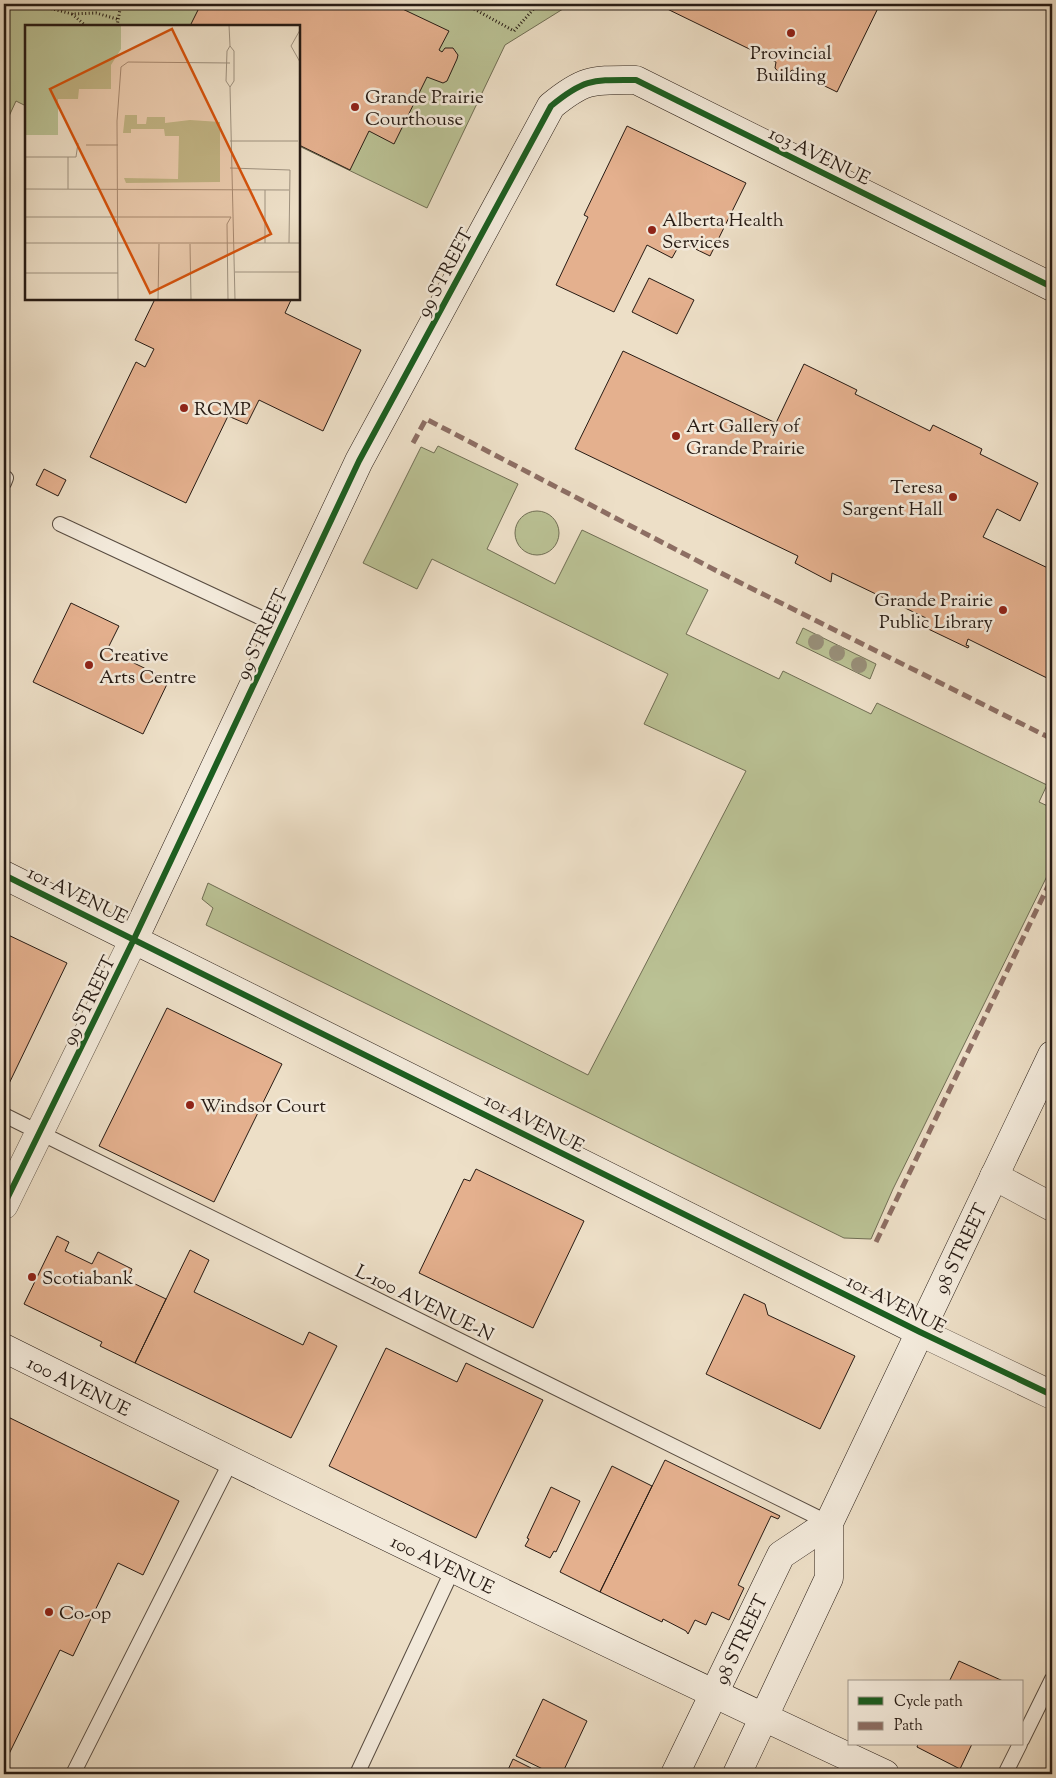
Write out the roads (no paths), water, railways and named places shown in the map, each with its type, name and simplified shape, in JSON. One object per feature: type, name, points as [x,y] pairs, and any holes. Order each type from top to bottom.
[{"type":"street","name":"103 AVENUE","points":[[570,91],[594,80],[636,80],[1052,286]]},
{"type":"street","name":"99 STREET","points":[[4,1204],[134,939],[359,461],[551,106],[570,91]]},
{"type":"street","name":"101 AVENUE","points":[[4,875],[920,1332],[1052,1395]]},
{"type":"street","name":"98 STREET","points":[[737,1774],[829,1578],[829,1522],[1052,1055]]},
{"type":"street","points":[[994,1176],[1052,1207]]},
{"type":"street","name":"100 AVENUE","points":[[4,1348],[453,1569],[712,1694],[885,1774]]},
{"type":"street","name":"98 STREET","points":[[675,1774],[712,1694],[781,1555],[829,1522]]},
{"type":"lane","points":[[60,524],[281,627]]},
{"type":"lane","name":"L-100 AVENUE-N","points":[[4,1115],[829,1522]]},
{"type":"lane","points":[[73,1774],[231,1461]]},
{"type":"lane","points":[[356,1774],[453,1569]]},
{"type":"lane","points":[[1024,1736],[1052,1679]]},
{"type":"lane","points":[[1006,1774],[1019,1746]]},
{"type":"place","name":"Provincial Building","points":[[791,33]]},
{"type":"place","name":"Grande Prairie Courthouse","points":[[355,107]]},
{"type":"place","name":"Alberta Health Services","points":[[652,230]]},
{"type":"place","name":"RCMP","points":[[184,408]]},
{"type":"place","name":"Art Gallery of Grande Prairie","points":[[676,436]]},
{"type":"place","name":"Teresa Sargent Hall","points":[[953,497]]},
{"type":"place","name":"Grande Prairie Public Library","points":[[1003,610]]},
{"type":"place","name":"Creative Arts Centre","points":[[89,665]]},
{"type":"place","name":"Windsor Court","points":[[190,1105]]},
{"type":"place","name":"Scotiabank","points":[[32,1277]]},
{"type":"place","name":"Co-op","points":[[49,1612]]}]
